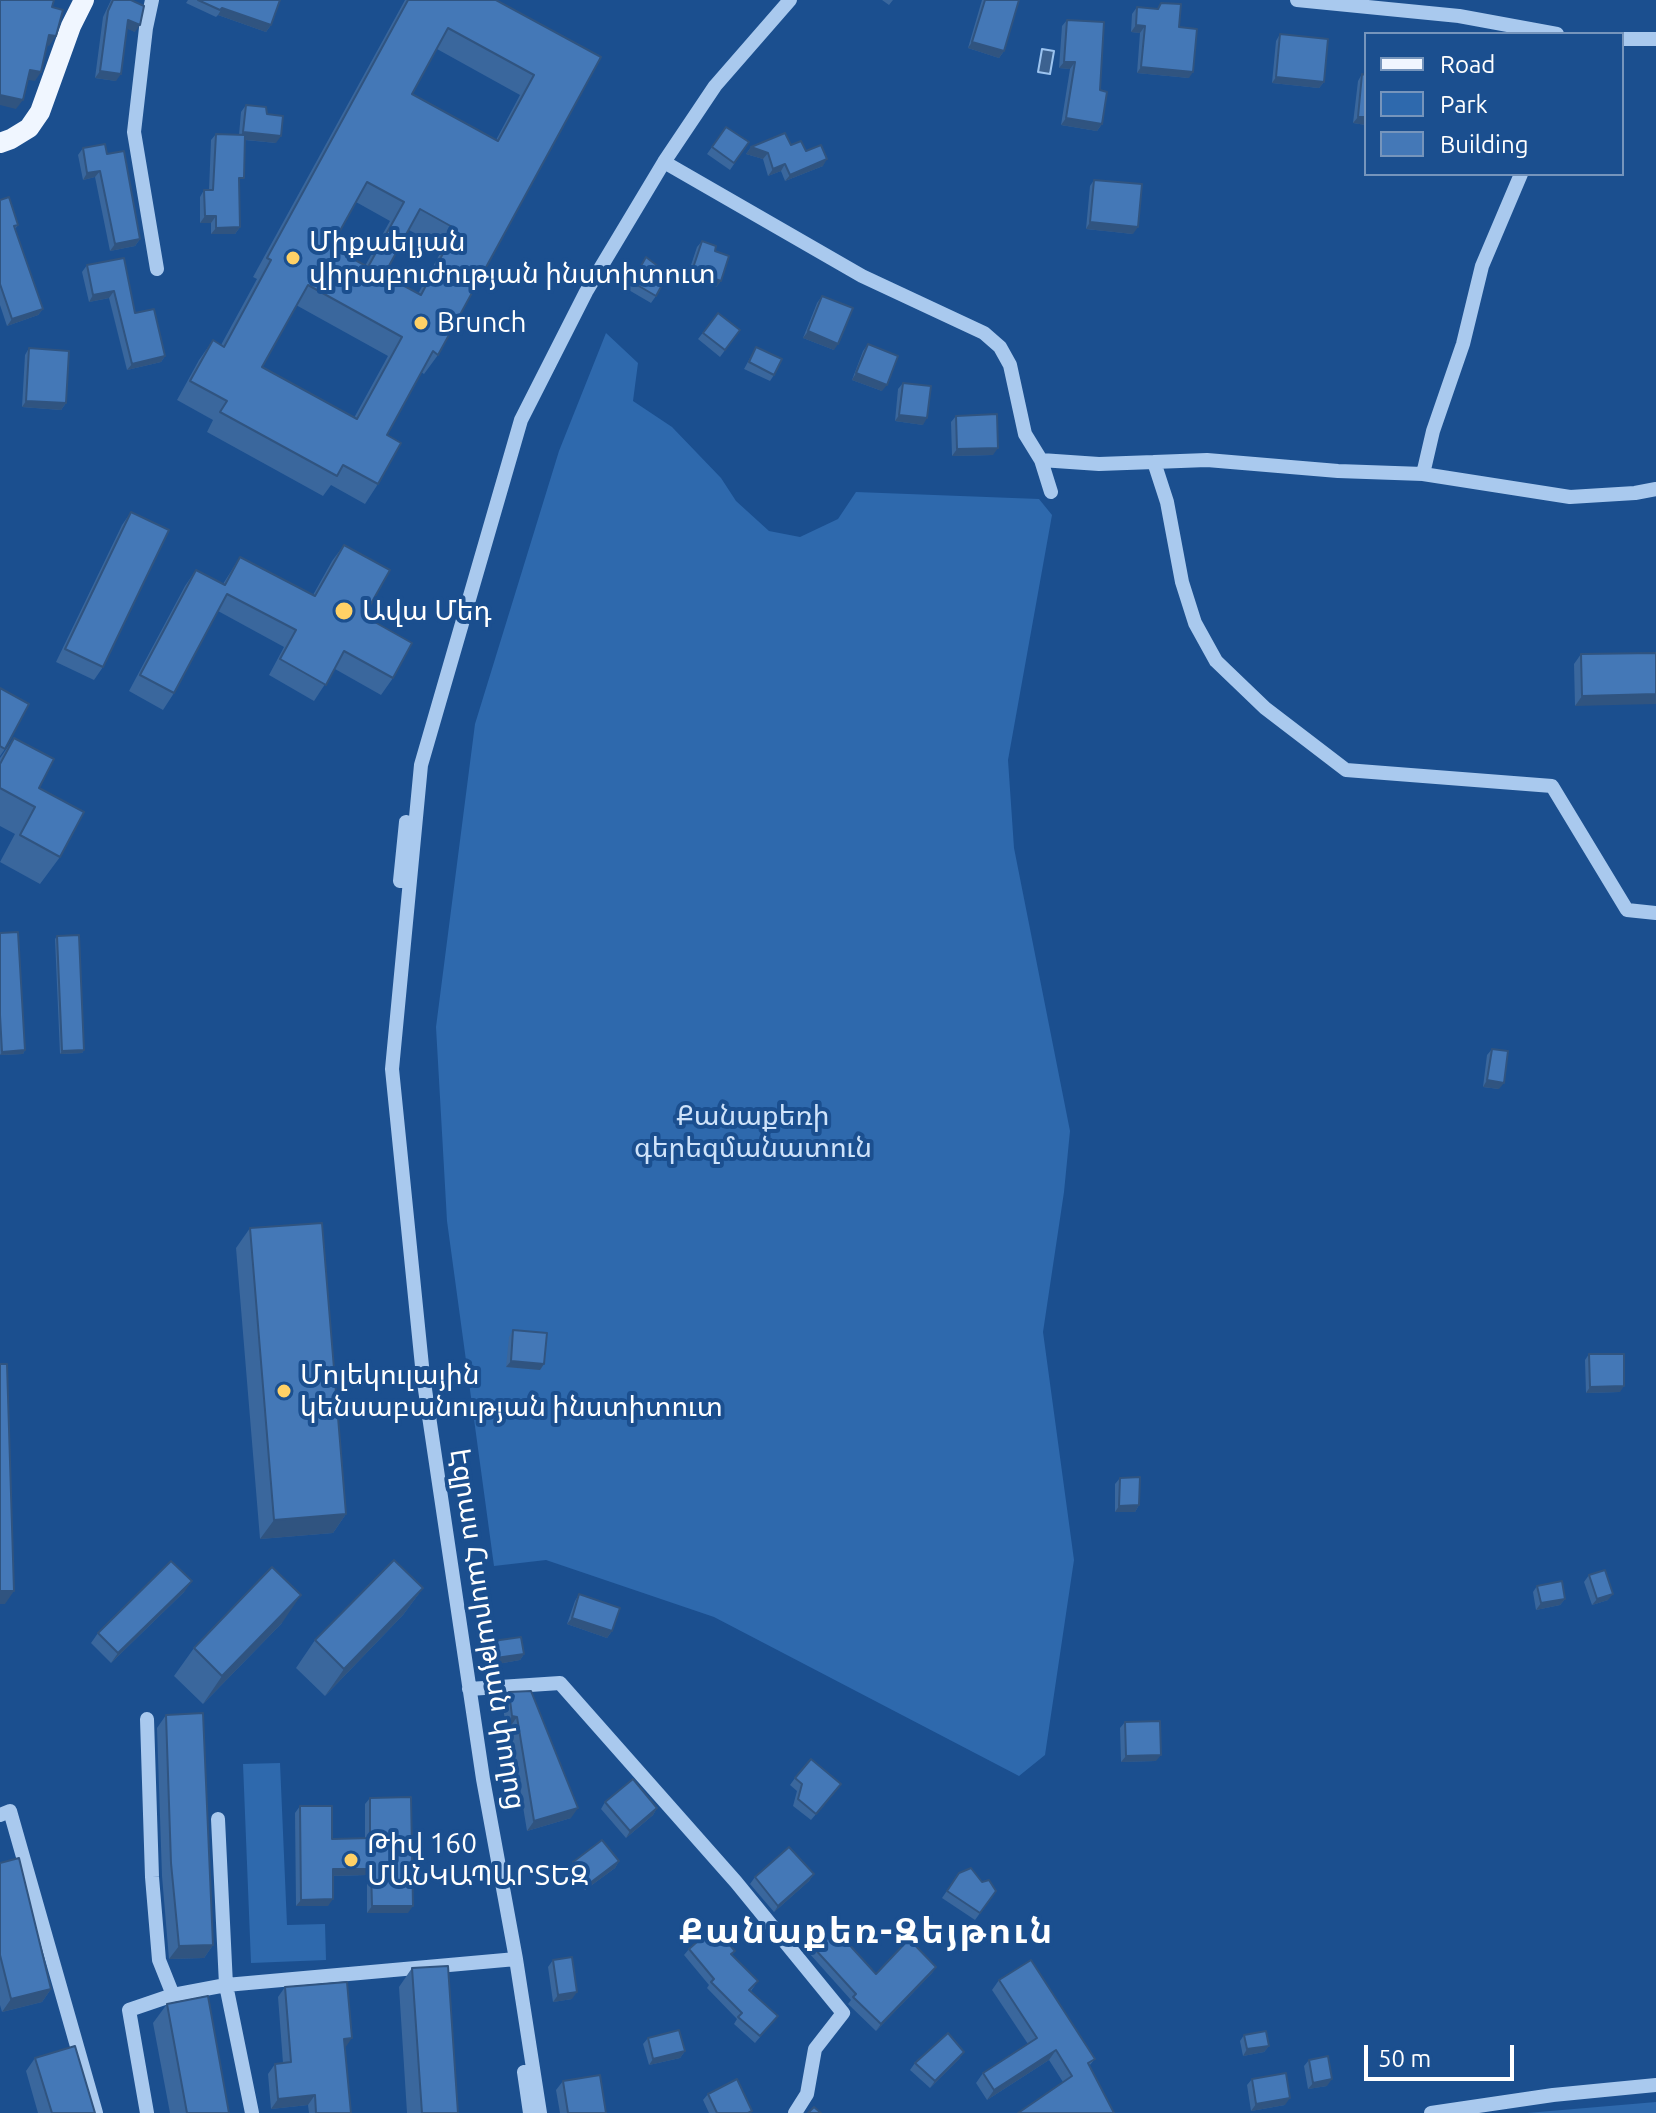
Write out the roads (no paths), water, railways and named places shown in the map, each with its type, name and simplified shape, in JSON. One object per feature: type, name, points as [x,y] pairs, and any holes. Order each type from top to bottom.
[{"type":"main road","points":[[0,143],[29,128],[40,112],[71,26],[84,0]]},
{"type":"street","points":[[152,0],[134,132],[157,269]]},
{"type":"street","name":"Էզրաս Հասրաթյան փողոց","points":[[540,2113],[464,1708],[410,1351],[387,1071],[402,850],[412,771],[513,419],[578,288],[659,156],[707,82],[779,0]]},
{"type":"street","name":"Էզրաս Հասրաթյան փողոց","points":[[530,2113],[512,1960],[423,1376],[392,1069],[421,765],[521,420],[586,292],[664,162],[715,86],[790,0]]},
{"type":"street","points":[[1297,0],[1459,16],[1546,32]]},
{"type":"street","points":[[1624,39],[1656,39]]},
{"type":"street","points":[[664,162],[862,276],[984,333],[1000,347],[1010,365],[1025,434],[1041,460],[1051,492]]},
{"type":"street","points":[[1423,474],[1433,431],[1463,344],[1482,266],[1520,176]]},
{"type":"street","points":[[1041,460],[1099,464],[1207,460],[1338,471],[1423,474],[1570,497],[1656,489]]},
{"type":"street","points":[[1154,462],[1167,502],[1182,582],[1195,623],[1216,661],[1265,708],[1346,770],[1552,786],[1627,910],[1656,913]]},
{"type":"street","points":[[469,1689],[560,1683],[736,1882],[843,2013],[815,2049],[807,2094],[795,2113]]},
{"type":"street","points":[[147,1719],[152,1877],[159,1960],[173,1995]]},
{"type":"street","points":[[5,1813],[96,2113]]},
{"type":"street","points":[[218,1819],[226,1985],[252,2113]]},
{"type":"street","points":[[147,2113],[129,2010],[173,1995],[226,1985],[512,1960]]},
{"type":"street","points":[[1431,2113],[1553,2095],[1656,2085]]},
{"type":"place","name":"Միքաելյան վիրաբուժության ինստիտուտ","points":[[293,258]]},
{"type":"place","name":"Brunch","points":[[421,323]]},
{"type":"place","name":"Ավա Մեդ","points":[[344,611]]},
{"type":"place","name":"Մոլեկուլային կենսաբանության ինստիտուտ","points":[[284,1391]]},
{"type":"place","name":"Թիվ 160 ՄԱՆԿԱՊԱՐՏԵԶ","points":[[351,1860]]},
{"type":"district","name":"Քանաքեռ-Զեյթուն","points":[[867,1931]]},
{"type":"park label","name":"Քանաքեռի գերեզմանատուն","points":[[753,1132]]}]
